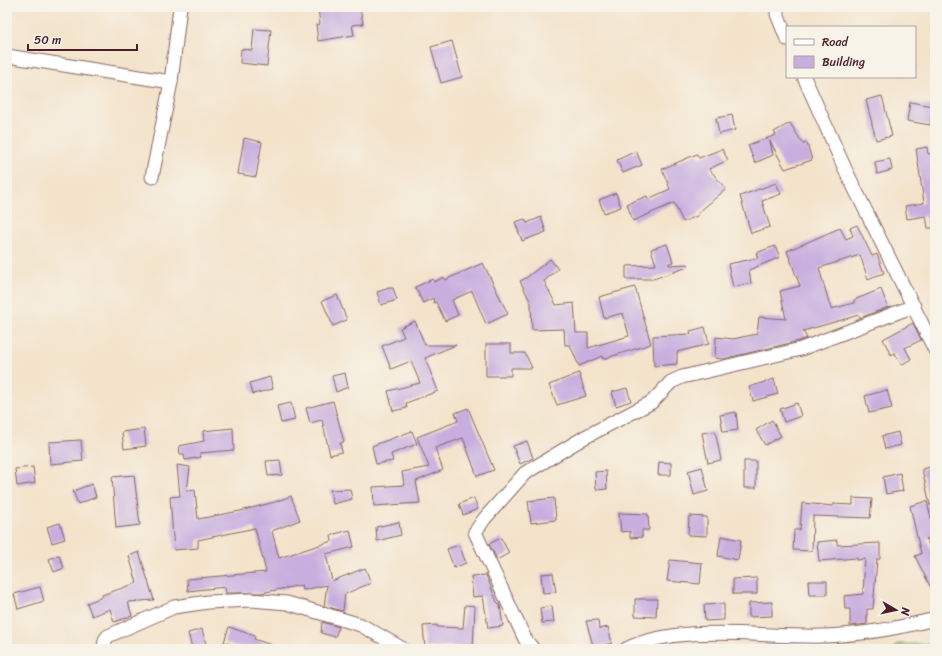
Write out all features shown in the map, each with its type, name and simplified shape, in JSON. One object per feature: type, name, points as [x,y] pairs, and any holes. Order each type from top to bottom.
[{"type":"street","points":[[152,177],[171,82],[180,7]]},
{"type":"street","points":[[777,7],[777,14],[786,36]]},
{"type":"street","points":[[7,56],[171,82]]},
{"type":"street","points":[[804,78],[846,172],[935,350]]},
{"type":"street","points":[[533,649],[525,639],[475,532],[485,518],[525,473],[585,437],[652,402],[671,382],[682,377],[801,349],[914,306]]},
{"type":"street","points":[[104,649],[105,640],[108,636],[174,607],[208,602],[251,600],[287,603],[361,625],[403,649]]},
{"type":"street","points":[[626,649],[636,644],[693,635],[823,636],[875,631],[935,619]]},
{"type":"green space","points":[[897,644],[935,644],[935,649],[892,649]]},
{"type":"building","points":[[360,7],[363,24],[352,25],[354,35],[318,41],[316,25],[320,24],[318,8]]},
{"type":"building","points":[[254,29],[271,30],[267,66],[240,63],[241,49],[252,50]]},
{"type":"building","points":[[452,41],[462,77],[441,83],[431,47]]},
{"type":"building","points":[[882,96],[892,136],[876,140],[866,100]]},
{"type":"building","points":[[910,102],[933,106],[930,125],[907,121]]},
{"type":"building","points":[[732,115],[735,130],[719,134],[716,118]]},
{"type":"building","points":[[790,123],[803,144],[807,143],[812,160],[785,169],[770,141],[773,155],[755,163],[748,145],[776,135],[774,132]]},
{"type":"building","points":[[244,138],[262,142],[256,177],[238,174]]},
{"type":"building","points":[[927,147],[928,154],[935,153],[935,228],[928,228],[926,216],[907,219],[905,206],[924,203],[916,149]]},
{"type":"building","points":[[722,149],[728,160],[709,169],[726,189],[698,213],[699,215],[683,222],[674,203],[633,221],[627,204],[647,196],[648,199],[670,189],[662,169],[697,154],[699,158]]},
{"type":"building","points":[[636,151],[642,165],[623,173],[617,160]]},
{"type":"building","points":[[890,159],[892,170],[877,174],[875,162]]},
{"type":"building","points":[[776,183],[781,194],[762,201],[770,227],[751,233],[740,196]]},
{"type":"building","points":[[616,193],[621,207],[604,213],[599,200]]},
{"type":"building","points":[[541,217],[546,232],[522,241],[515,222],[525,219],[527,223]]},
{"type":"building","points":[[857,225],[872,256],[877,254],[884,273],[868,279],[860,255],[819,268],[831,309],[854,303],[854,300],[881,289],[888,307],[860,318],[859,315],[803,331],[807,338],[799,341],[723,359],[715,358],[716,337],[733,339],[757,334],[759,317],[786,319],[780,291],[800,286],[787,251],[840,228],[846,239],[853,236],[850,228]]},
{"type":"building","points":[[667,244],[673,262],[669,263],[669,265],[688,264],[688,267],[653,279],[626,279],[626,266],[656,265],[651,249]]},
{"type":"building","points":[[775,246],[780,257],[749,270],[751,283],[733,287],[728,264],[758,258],[756,253]]},
{"type":"building","points":[[550,259],[558,269],[544,281],[556,305],[574,303],[576,333],[588,333],[588,348],[629,336],[623,313],[604,318],[599,297],[635,287],[651,344],[603,359],[602,356],[579,366],[570,345],[565,345],[564,329],[532,330],[531,303],[520,281]]},
{"type":"building","points":[[483,263],[508,314],[486,324],[472,291],[452,300],[458,315],[445,321],[436,302],[434,303],[433,298],[423,303],[415,287],[433,279],[434,282],[444,277],[445,280]]},
{"type":"building","points":[[393,288],[397,300],[381,305],[377,292]]},
{"type":"building","points":[[337,295],[347,320],[333,326],[322,301]]},
{"type":"building","points":[[415,321],[425,345],[456,345],[425,358],[438,391],[406,403],[407,408],[393,411],[388,391],[420,383],[411,361],[391,369],[382,346],[404,337],[400,328]]},
{"type":"building","points":[[913,323],[921,340],[905,348],[911,359],[901,365],[895,353],[891,355],[883,339]]},
{"type":"building","points":[[705,327],[709,344],[677,352],[677,364],[654,366],[653,336],[691,334],[690,331]]},
{"type":"building","points":[[486,344],[511,344],[511,353],[525,353],[532,368],[511,368],[511,376],[486,376]]},
{"type":"building","points":[[345,373],[348,387],[336,392],[332,376]]},
{"type":"building","points":[[579,373],[586,396],[557,405],[549,385]]},
{"type":"building","points":[[270,377],[273,389],[253,394],[250,383]]},
{"type":"building","points":[[774,379],[778,394],[753,401],[749,387]]},
{"type":"building","points":[[627,388],[631,401],[616,406],[612,392]]},
{"type":"building","points":[[887,390],[892,408],[869,413],[865,396]]},
{"type":"building","points":[[333,401],[344,442],[340,443],[342,452],[330,455],[322,420],[310,423],[306,408]]},
{"type":"building","points":[[291,403],[295,420],[281,423],[277,406]]},
{"type":"building","points":[[797,403],[801,416],[784,422],[780,409]]},
{"type":"building","points":[[468,408],[494,470],[477,476],[463,438],[435,448],[443,470],[416,481],[420,503],[374,506],[373,487],[404,485],[402,472],[429,467],[417,437],[458,421],[455,413]]},
{"type":"building","points":[[736,412],[738,430],[723,432],[720,415]]},
{"type":"building","points":[[772,420],[781,436],[765,445],[756,430]]},
{"type":"building","points":[[233,428],[234,450],[200,453],[201,457],[185,460],[184,454],[180,454],[179,446],[204,441],[203,431]]},
{"type":"building","points":[[144,429],[146,446],[124,449],[122,432]]},
{"type":"building","points":[[412,431],[417,444],[391,454],[393,461],[376,464],[372,446]]},
{"type":"building","points":[[715,431],[721,460],[708,463],[702,433]]},
{"type":"building","points":[[898,432],[901,445],[885,449],[882,436]]},
{"type":"building","points":[[81,440],[83,461],[50,464],[49,442]]},
{"type":"building","points":[[527,441],[533,458],[520,464],[513,446]]},
{"type":"building","points":[[280,460],[282,475],[268,476],[266,461]]},
{"type":"building","points":[[744,461],[756,461],[756,488],[744,488]]},
{"type":"building","points":[[659,462],[671,463],[671,475],[658,475]]},
{"type":"building","points":[[177,465],[190,467],[187,491],[195,490],[198,519],[240,511],[275,502],[291,496],[300,520],[272,531],[279,558],[332,541],[331,535],[350,530],[354,547],[326,554],[332,581],[365,568],[371,583],[345,594],[343,611],[324,606],[327,585],[303,590],[302,585],[261,593],[226,593],[225,587],[188,591],[187,579],[266,572],[255,528],[198,540],[198,548],[174,550],[170,497],[180,496]]},
{"type":"building","points":[[935,466],[935,505],[930,505],[922,469]]},
{"type":"building","points":[[33,467],[35,483],[17,486],[15,469]]},
{"type":"building","points":[[702,467],[708,491],[694,495],[688,471]]},
{"type":"building","points":[[606,471],[607,489],[596,490],[595,472]]},
{"type":"building","points":[[900,473],[903,491],[886,494],[883,477]]},
{"type":"building","points":[[134,475],[140,525],[116,528],[112,477]]},
{"type":"building","points":[[92,484],[96,497],[78,504],[73,491]]},
{"type":"building","points":[[350,489],[352,499],[333,504],[330,490]]},
{"type":"building","points":[[474,498],[478,509],[463,515],[459,504]]},
{"type":"building","points":[[554,498],[556,520],[531,523],[528,501]]},
{"type":"building","points":[[853,498],[872,499],[870,518],[813,516],[812,551],[793,550],[794,530],[800,530],[802,503],[833,506],[833,504],[853,505]]},
{"type":"building","points":[[927,501],[935,535],[926,539],[935,557],[935,596],[915,556],[921,554],[910,506]]},
{"type":"building","points":[[619,513],[648,514],[649,530],[642,530],[642,537],[630,538],[630,531],[621,532]]},
{"type":"building","points":[[689,516],[707,517],[707,536],[688,535]]},
{"type":"building","points":[[399,522],[401,535],[377,541],[376,527]]},
{"type":"building","points":[[60,523],[65,539],[52,543],[47,527]]},
{"type":"building","points":[[721,536],[741,540],[738,560],[718,556]]},
{"type":"building","points":[[501,538],[509,553],[497,560],[489,544]]},
{"type":"building","points":[[837,540],[837,545],[880,543],[880,559],[877,559],[873,609],[867,609],[867,624],[850,626],[850,609],[845,609],[844,596],[863,594],[865,559],[857,560],[857,558],[819,561],[817,542]]},
{"type":"building","points":[[459,545],[466,563],[454,568],[447,549]]},
{"type":"building","points":[[139,552],[154,600],[128,602],[132,616],[114,622],[110,609],[92,616],[87,603],[102,597],[102,595],[137,583],[129,556]]},
{"type":"building","points":[[59,555],[64,568],[54,572],[49,559]]},
{"type":"building","points":[[670,560],[702,563],[700,584],[667,581]]},
{"type":"building","points":[[553,573],[556,592],[543,593],[541,574]]},
{"type":"building","points":[[486,575],[497,602],[500,605],[503,626],[488,628],[483,596],[473,597],[471,576]]},
{"type":"building","points":[[757,578],[757,594],[733,594],[733,579]]},
{"type":"building","points":[[808,581],[827,581],[827,595],[809,595]]},
{"type":"building","points":[[40,587],[44,601],[18,609],[14,594]]},
{"type":"building","points":[[635,599],[657,599],[656,617],[635,616]]},
{"type":"building","points":[[772,602],[772,616],[749,617],[749,603]]},
{"type":"building","points":[[724,604],[724,620],[705,621],[704,605]]},
{"type":"building","points":[[465,605],[475,606],[473,648],[449,646],[425,648],[423,626],[437,625],[437,627],[463,628]]},
{"type":"building","points":[[552,606],[554,622],[542,623],[540,608]]},
{"type":"building","points":[[598,620],[599,629],[608,627],[612,643],[601,646],[602,649],[594,649],[586,621]]},
{"type":"building","points":[[322,622],[339,627],[335,637],[321,633]]},
{"type":"building","points":[[229,627],[255,636],[254,639],[277,647],[277,649],[245,649],[224,642]]},
{"type":"building","points":[[202,629],[206,644],[192,648],[188,633]]}]
